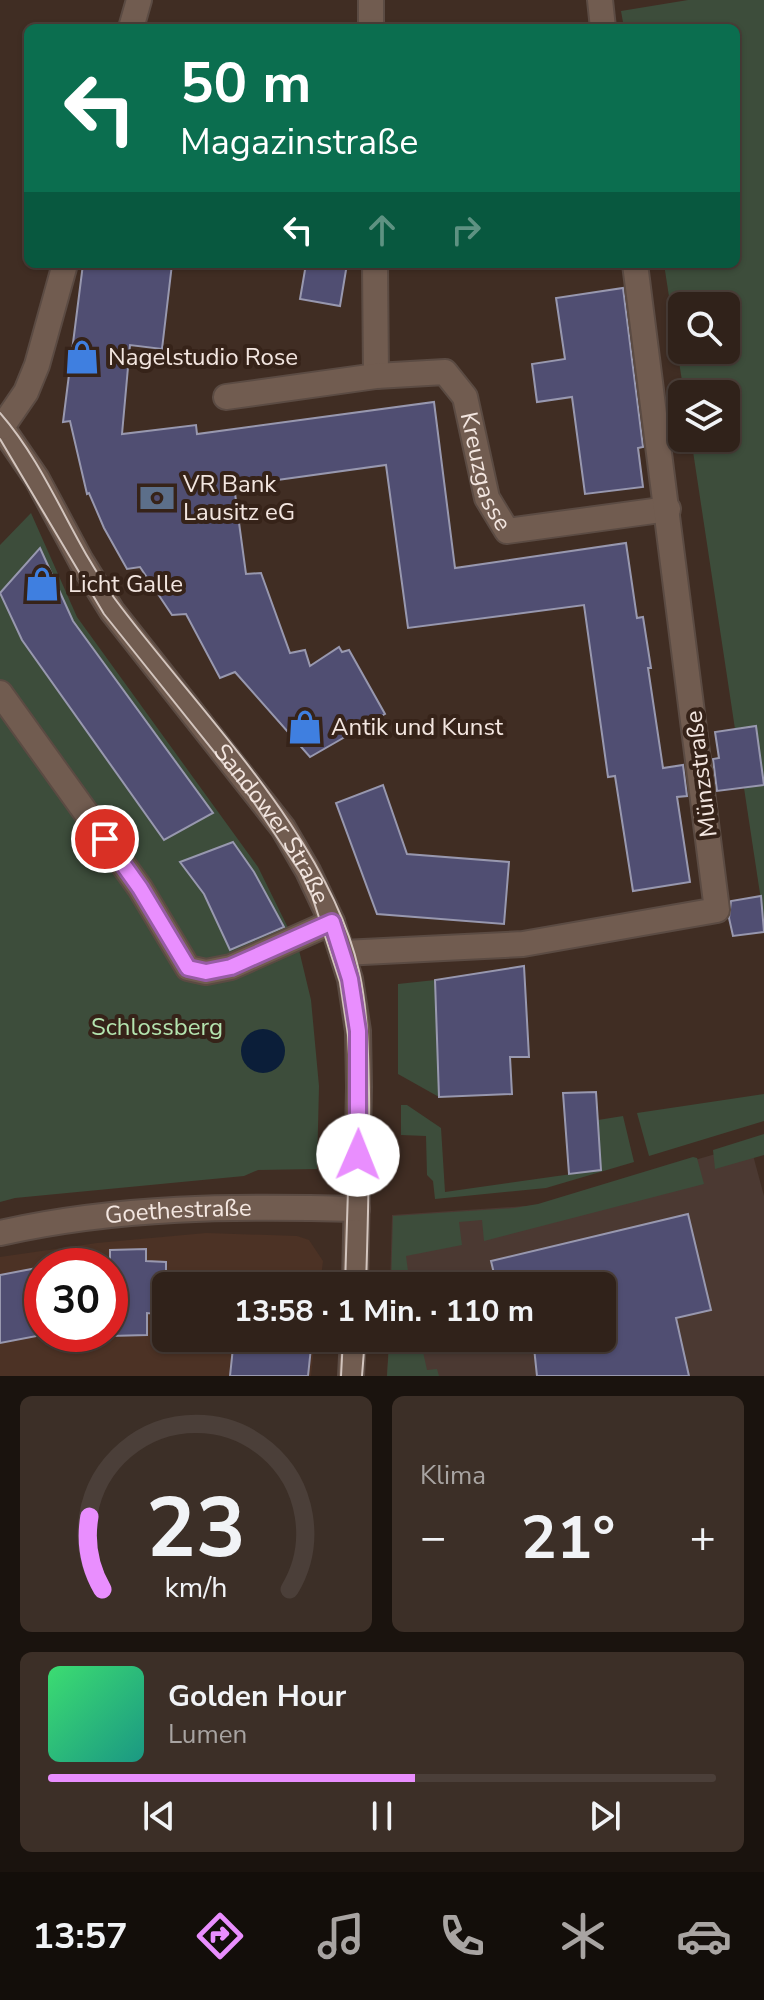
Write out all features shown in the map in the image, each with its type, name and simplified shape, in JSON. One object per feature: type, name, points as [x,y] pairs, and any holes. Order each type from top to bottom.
[{"type":"street","points":[[132,24],[139,0]]},
{"type":"street","points":[[371,0],[371,24]]},
{"type":"street","points":[[600,0],[603,24]]},
{"type":"street","points":[[1,426],[26,392],[37,365],[64,268]]},
{"type":"street","points":[[375,268],[376,376]]},
{"type":"street","name":"Münzstraße","points":[[343,953],[523,944],[717,910],[636,268]]},
{"type":"street","name":"Kreuzgasse","points":[[226,397],[376,376],[445,372],[465,397],[487,498],[507,531],[668,509]]},
{"type":"street","name":"Sandower Straße","points":[[1,426],[37,479],[76,554],[112,611],[283,828],[314,882],[332,922],[350,979],[358,1031],[355,1272]]},
{"type":"street","points":[[0,693],[140,888],[188,968],[206,972],[231,967],[332,922]]},
{"type":"street","name":"Goethestraße","points":[[0,1233],[138,1211],[218,1206],[357,1209]]},
{"type":"street","points":[[351,1376],[352,1352]]},
{"type":"shaded area","points":[[750,1144],[764,1196],[764,1376],[387,1376],[388,1352],[616,1352],[616,1272],[390,1272],[392,1215],[540,1205]]},
{"type":"shaded area","points":[[206,1233],[297,1236],[309,1240],[323,1261],[322,1272],[152,1272],[152,1352],[314,1352],[311,1376],[0,1376],[0,1257],[24,1254],[24,1352],[128,1352],[128,1248],[62,1248]]},
{"type":"green space","points":[[688,0],[764,0],[764,784],[756,727],[735,729],[693,452],[740,452],[740,380],[682,380],[679,364],[740,364],[740,292],[668,292],[665,268],[740,268],[740,24],[623,24],[621,11]]},
{"type":"green space","name":"Schlossberg","points":[[31,513],[77,617],[258,867],[299,950],[311,1000],[319,1086],[317,1169],[258,1170],[244,1176],[0,1202],[0,545]]},
{"type":"green space","points":[[764,785],[764,920],[744,788]]},
{"type":"green space","points":[[435,980],[439,1097],[398,1074],[398,984]]},
{"type":"green space","points":[[764,1094],[764,1121],[649,1156],[637,1113]]},
{"type":"green space","points":[[401,1105],[407,1105],[441,1128],[445,1192],[600,1170],[598,1120],[623,1116],[634,1162],[546,1188],[435,1199],[433,1181],[427,1175],[426,1136],[401,1135]]},
{"type":"green space","points":[[764,1134],[764,1155],[715,1169],[713,1150]]},
{"type":"green space","points":[[693,1157],[697,1158],[704,1184],[484,1241],[482,1220],[459,1222],[462,1245],[406,1256],[408,1272],[391,1272],[393,1216],[538,1204]]},
{"type":"green space","points":[[389,1352],[423,1352],[427,1370],[437,1369],[439,1376],[387,1376]]},
{"type":"water","points":[[263,1029],[278,1036],[285,1051],[278,1066],[263,1073],[248,1066],[241,1051],[248,1036]]},
{"type":"building","points":[[82,268],[172,268],[162,349],[130,345],[122,434],[196,425],[197,434],[434,402],[455,568],[626,543],[637,618],[643,617],[663,768],[683,765],[687,796],[677,797],[690,882],[633,891],[615,776],[608,777],[584,605],[408,628],[386,465],[234,486],[246,574],[261,573],[290,653],[305,650],[310,666],[339,647],[342,652],[349,650],[385,714],[310,757],[235,672],[220,678],[186,614],[172,615],[140,567],[127,569],[87,494],[70,421],[63,422]]},
{"type":"building","points":[[305,268],[346,268],[340,306],[300,299]]},
{"type":"building","points":[[623,288],[643,447],[638,448],[643,487],[585,494],[572,397],[537,402],[532,364],[565,359],[556,298]]},
{"type":"building","points":[[40,548],[73,621],[213,813],[164,840],[22,640],[0,593]]},
{"type":"building","points":[[756,726],[764,785],[717,791],[713,759],[719,758],[715,732]]},
{"type":"building","points":[[383,785],[407,854],[509,862],[504,924],[377,914],[336,803]]},
{"type":"building","points":[[233,842],[254,872],[284,927],[230,950],[204,894],[180,862]]},
{"type":"building","points":[[761,896],[764,932],[733,936],[729,918],[731,901]]},
{"type":"building","points":[[524,966],[529,1057],[510,1057],[512,1094],[439,1097],[435,980]]},
{"type":"building","points":[[596,1092],[601,1170],[569,1174],[563,1093]]},
{"type":"building","points":[[688,1214],[711,1310],[676,1318],[689,1376],[537,1376],[534,1352],[616,1352],[616,1272],[494,1272],[491,1261]]},
{"type":"building","points":[[146,1249],[146,1261],[166,1262],[166,1272],[152,1272],[152,1314],[147,1313],[147,1335],[128,1336],[128,1250]]},
{"type":"building","points":[[24,1270],[24,1338],[0,1343],[0,1275]]},
{"type":"building","points":[[233,1352],[311,1352],[308,1376],[230,1376]]},
{"type":"tram line","points":[[0,413],[32,457],[85,553],[115,599],[256,775],[290,823],[343,921],[359,971],[367,1032],[366,1272]]},
{"type":"tram line","points":[[0,439],[104,614],[251,798],[302,875],[312,896],[340,982],[348,1035],[351,1093],[345,1272]]},
{"type":"tram line","points":[[341,1376],[342,1352]]},
{"type":"tram line","points":[[362,1376],[364,1352]]},
{"type":"place","name":"Nagelstudio Rose","points":[[82,357]]},
{"type":"place","name":"VR Bank Lausitz eG","points":[[157,498]]},
{"type":"place","name":"Licht Galle","points":[[42,584]]},
{"type":"place","name":"Antik und Kunst","points":[[305,727]]},
{"type":"route","points":[[105,839],[140,888],[188,968],[206,972],[231,967],[332,922],[350,979],[358,1031],[358,1155]]}]
